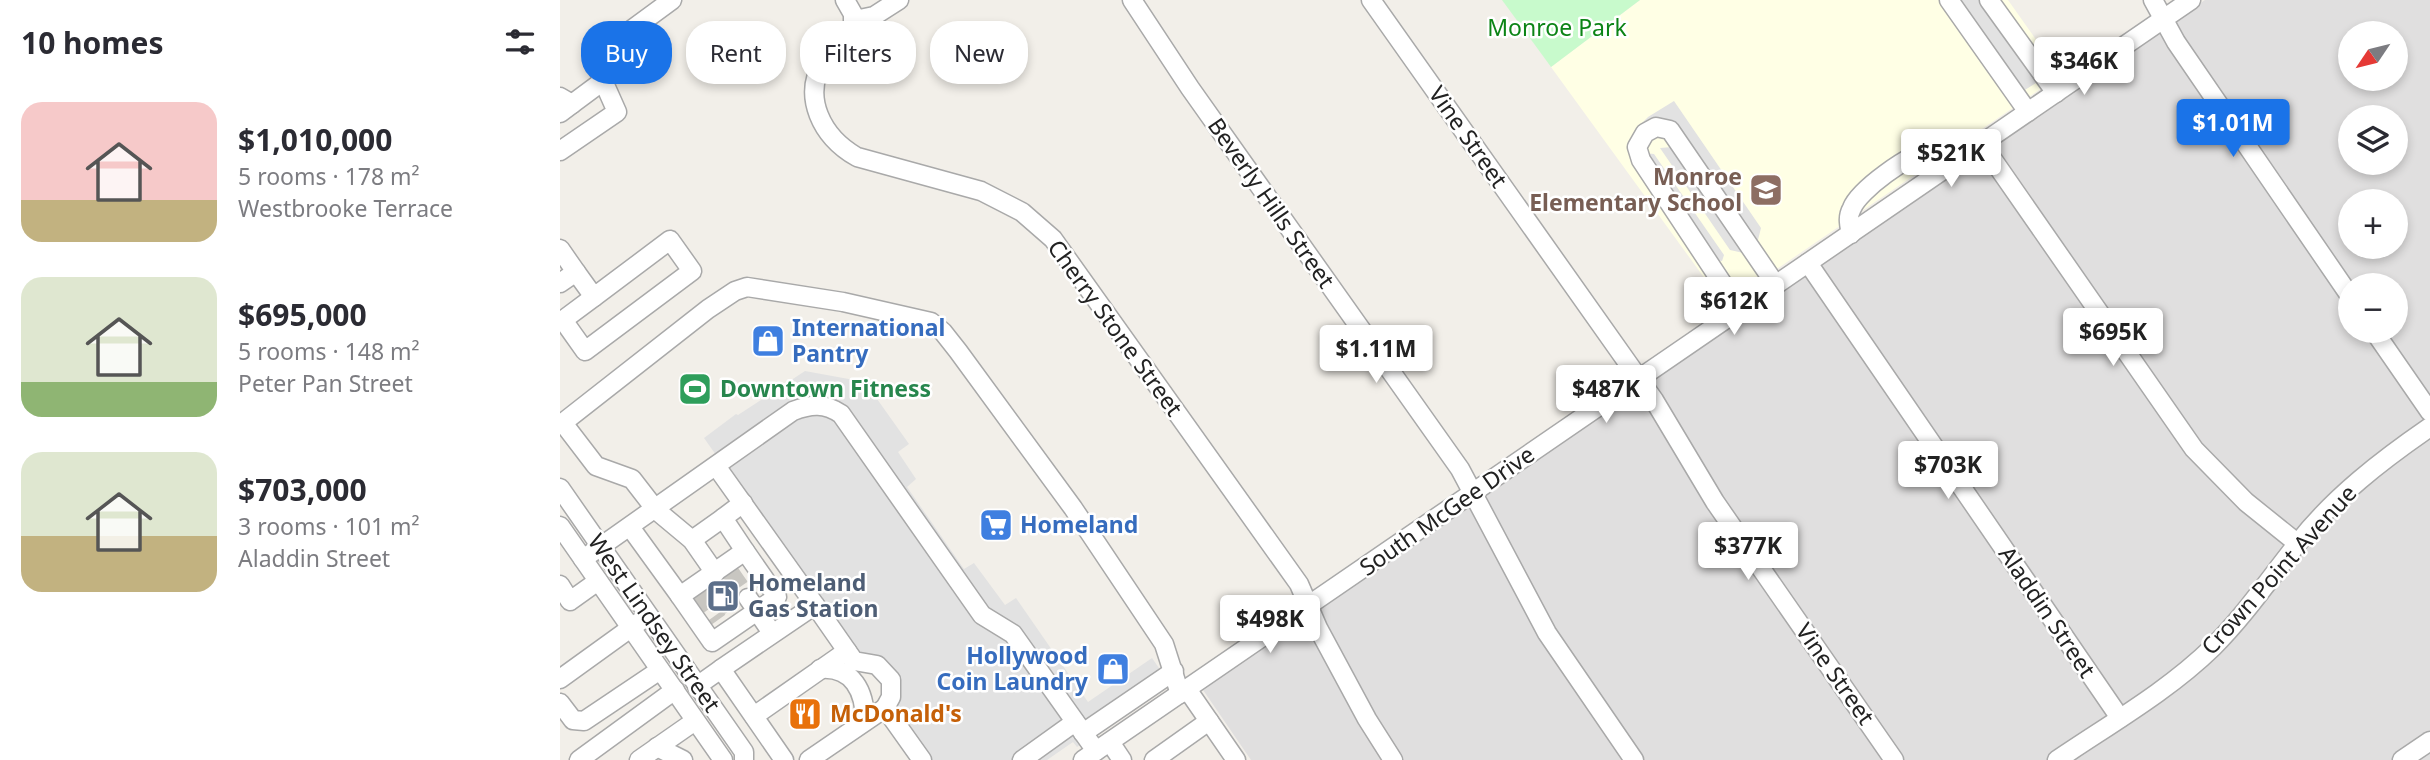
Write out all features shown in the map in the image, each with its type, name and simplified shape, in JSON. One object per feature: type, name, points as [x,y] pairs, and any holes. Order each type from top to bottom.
[{"type":"street","points":[[643,21],[672,0]]},
{"type":"street","points":[[845,0],[855,20],[874,16],[899,0]]},
{"type":"street","name":"Beverly Hills Street","points":[[1132,0],[1190,88],[1460,469],[1547,633],[1634,760]]},
{"type":"street","name":"Vine Street","points":[[1371,0],[1654,400],[1715,502],[1894,760]]},
{"type":"street","points":[[1949,0],[2028,112]]},
{"type":"street","points":[[1989,0],[2056,93]]},
{"type":"street","points":[[2153,0],[2176,42],[2338,278]]},
{"type":"street","name":"South McGee Drive","points":[[1096,751],[2191,0]]},
{"type":"street","name":"Cherry Stone Street","points":[[855,20],[849,33],[833,47],[816,75],[816,109],[827,133],[844,150],[857,157],[981,191],[1034,220],[1044,230],[1065,255],[1299,584],[1360,705],[1392,760]]},
{"type":"street","points":[[564,105],[598,84]]},
{"type":"street","points":[[560,151],[617,112],[604,84]]},
{"type":"street","points":[[1740,310],[1641,160],[1637,147],[1645,133],[1656,127],[1670,130],[1776,285]]},
{"type":"street","points":[[1982,144],[2194,449],[2246,502],[2297,544]]},
{"type":"street","points":[[1851,234],[1848,219],[1852,206],[1862,192],[1910,158],[1926,151],[1941,151],[1959,159]]},
{"type":"street","points":[[670,240],[692,271],[585,351],[562,321],[594,297],[670,240]]},
{"type":"street","points":[[560,249],[594,297]]},
{"type":"street","name":"Aladdin Street","points":[[1808,263],[2120,718]]},
{"type":"street","points":[[560,283],[576,272]]},
{"type":"street","points":[[723,518],[777,597],[752,605],[729,620],[712,642],[708,581],[692,540],[656,510],[632,479],[596,466],[562,424],[708,309],[734,291],[747,287],[843,302],[932,322],[958,351],[1073,508],[1164,644],[1184,691],[1209,721],[1227,757]]},
{"type":"street","points":[[2382,343],[2430,412]]},
{"type":"street","points":[[583,559],[793,411],[807,406],[831,407],[841,414],[982,615],[1013,634],[1096,751],[1122,760]]},
{"type":"street","name":"Crown Point Avenue","points":[[2057,760],[2170,682],[2213,647],[2329,508],[2373,469],[2430,427]]},
{"type":"street","points":[[716,466],[854,661],[877,665],[891,680],[891,697],[885,708],[808,760]]},
{"type":"street","name":"West Lindsey Street","points":[[560,488],[744,752],[744,760]]},
{"type":"street","points":[[692,540],[743,503]]},
{"type":"street","name":"West Lindsey Street","points":[[560,526],[723,760]]},
{"type":"street","points":[[630,527],[708,581]]},
{"type":"street","points":[[708,581],[745,551]]},
{"type":"street","points":[[763,577],[785,562]]},
{"type":"street","points":[[560,585],[570,601],[598,581]]},
{"type":"street","points":[[752,605],[772,633]]},
{"type":"street","points":[[697,686],[815,606]]},
{"type":"street","points":[[560,679],[648,615]]},
{"type":"street","points":[[754,716],[847,650]]},
{"type":"street","points":[[820,669],[830,668],[846,674],[852,680],[865,702],[865,721]]},
{"type":"street","points":[[721,669],[784,760]]},
{"type":"street","points":[[560,703],[573,720],[584,722],[660,670]]},
{"type":"street","points":[[1022,760],[1174,671]]},
{"type":"street","points":[[579,760],[675,690]]},
{"type":"street","points":[[885,708],[922,760]]},
{"type":"street","points":[[639,760],[695,721]]},
{"type":"street","points":[[1154,760],[1209,721]]},
{"type":"street","points":[[2402,760],[2430,741]]},
{"type":"street","points":[[657,747],[682,760]]},
{"type":"shaded area","name":"Monroe Elementary School","points":[[1640,0],[2008,0],[2061,75],[1724,305],[1551,67]]},
{"type":"shaded area","points":[[1942,0],[1996,0],[2050,74],[2020,93]]},
{"type":"shaded area","points":[[2205,0],[2430,0],[2430,760],[1251,760],[1201,687]]},
{"type":"shaded area","points":[[1674,101],[1761,228],[1756,248],[1748,254],[1730,250],[1660,148],[1672,147],[1665,139],[1651,138],[1646,143],[1645,153],[1654,154],[1724,255],[1722,261],[1715,260],[1632,160],[1629,146],[1635,130],[1648,117]]},
{"type":"shaded area","points":[[805,371],[865,382],[909,444],[898,452],[916,479],[907,487],[964,569],[974,563],[1005,605],[1016,598],[1088,702],[1152,658],[1170,684],[1077,747],[1073,742],[1047,760],[919,760],[881,683],[870,673],[704,438],[736,414]]},
{"type":"green space","name":"Monroe Park","points":[[1502,0],[1640,0],[1551,67]]},
{"type":"tunnel","points":[[730,572],[748,598]]},
{"type":"tunnel","points":[[714,583],[732,609]]},
{"type":"tunnel","points":[[699,594],[718,620]]},
{"type":"place","name":"Monroe Elementary School","points":[[1766,190]]},
{"type":"place","name":"International Pantry","points":[[768,341]]},
{"type":"place","name":"Downtown Fitness","points":[[695,389]]},
{"type":"place","name":"Homeland","points":[[996,525]]},
{"type":"place","name":"Homeland Gas Station","points":[[723,596]]},
{"type":"place","name":"Hollywood Coin Laundry","points":[[1113,669]]},
{"type":"place","name":"McDonald's","points":[[805,714]]}]
